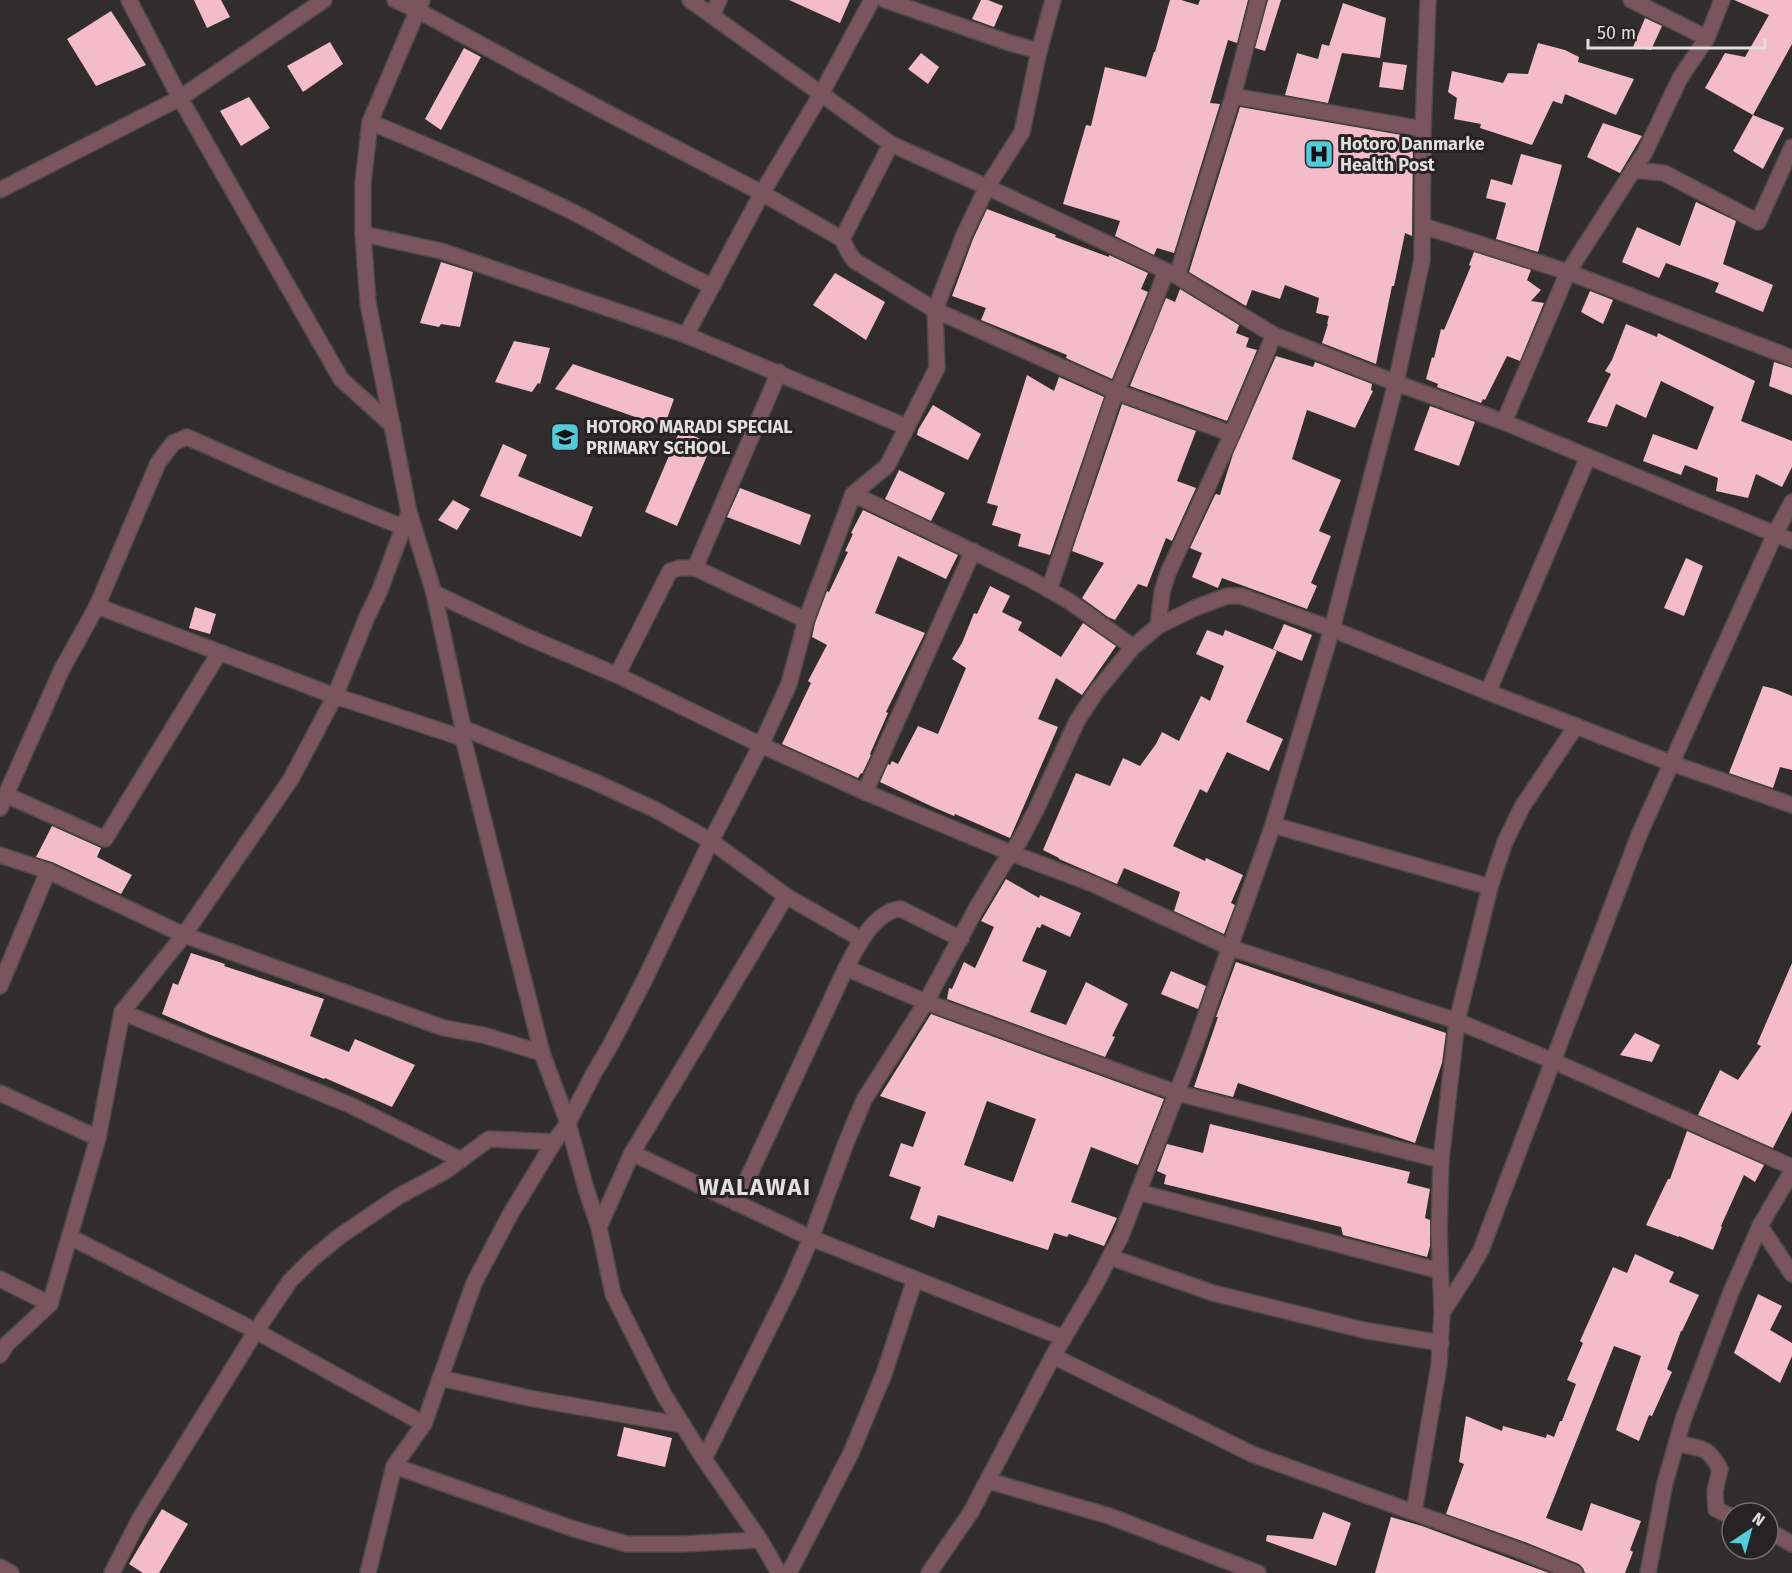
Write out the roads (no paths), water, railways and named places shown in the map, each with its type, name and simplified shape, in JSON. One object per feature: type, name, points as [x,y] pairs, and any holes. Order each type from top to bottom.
[{"type":"street","points":[[129,0],[180,98],[341,379],[393,426]]},
{"type":"street","points":[[0,190],[180,98],[324,0]]},
{"type":"street","points":[[395,0],[419,5],[602,110],[762,193],[842,239],[855,261],[935,310],[1117,392],[1232,434]]},
{"type":"street","points":[[690,0],[891,144],[1171,274],[1274,334],[1396,383],[1504,422],[1792,541]]},
{"type":"street","points":[[712,16],[719,0]]},
{"type":"street","points":[[686,335],[762,193],[821,94],[872,0]]},
{"type":"street","points":[[885,0],[1039,51]]},
{"type":"street","points":[[368,1573],[394,1466],[424,1424],[474,1283],[511,1214],[568,1123],[644,981],[711,841],[761,745],[789,684],[806,620],[854,494],[887,466],[937,368],[935,310],[964,235],[987,187],[1022,132],[1039,51],[1053,0]]},
{"type":"street","points":[[1049,590],[1112,402],[1171,274],[1233,96],[1258,0]]},
{"type":"street","points":[[929,1573],[971,1512],[1053,1356],[1121,1236],[1231,948],[1273,825],[1332,628],[1396,383],[1422,260],[1428,0]]},
{"type":"street","points":[[1631,0],[1707,38]]},
{"type":"street","points":[[1504,422],[1568,272],[1645,152],[1680,78],[1707,38],[1722,0]]},
{"type":"street","points":[[419,5],[370,122],[363,182],[363,234],[368,303],[393,426],[406,519],[434,593],[463,733],[542,1053],[568,1123],[599,1227],[613,1294],[664,1395],[704,1459],[760,1540],[779,1573]]},
{"type":"street","points":[[1233,96],[1424,129]]},
{"type":"street","points":[[370,122],[452,156],[570,211],[680,273],[712,286]]},
{"type":"street","points":[[842,239],[891,144]]},
{"type":"street","points":[[1633,170],[1664,173],[1758,222],[1787,172],[1792,147]]},
{"type":"street","points":[[1423,226],[1568,272],[1792,358]]},
{"type":"street","points":[[363,234],[441,251],[686,335],[907,427]]},
{"type":"street","points":[[1158,626],[1162,592],[1168,573],[1232,434],[1274,334]]},
{"type":"street","points":[[695,568],[779,372]]},
{"type":"street","points":[[219,652],[105,838],[3,801],[62,669],[97,606],[158,463],[173,443],[187,437],[275,476],[406,519]]},
{"type":"street","points":[[1488,692],[1588,456]]},
{"type":"street","points":[[854,494],[1049,590],[1133,647]]},
{"type":"street","points":[[1442,1313],[1481,1250],[1639,835],[1775,534],[1792,502]]},
{"type":"street","points":[[0,1354],[6,1345],[50,1304],[98,1138],[122,1012],[184,935],[291,779],[335,696],[366,617],[380,590],[406,519]]},
{"type":"street","points":[[865,792],[973,551]]},
{"type":"street","points":[[617,675],[670,571],[680,568],[695,568],[806,620]]},
{"type":"street","points":[[434,593],[525,636],[617,675],[761,745],[865,792],[1011,853],[1093,884],[1231,948],[1457,1021],[1553,1061],[1792,1169],[1760,1226],[1731,1292],[1683,1420],[1665,1483],[1648,1573]]},
{"type":"street","points":[[704,1459],[791,1284],[864,1100],[926,1002],[976,909],[1019,842],[1077,721],[1096,692],[1133,647],[1158,626],[1195,608],[1234,595],[1241,596],[1332,628],[1671,764],[1792,805]]},
{"type":"street","points":[[97,606],[335,696],[463,733],[594,782],[657,810],[711,841],[786,896],[861,939]]},
{"type":"street","points":[[1414,1512],[1434,1401],[1441,1343],[1442,1313],[1438,1232],[1441,1160],[1457,1021],[1490,887],[1505,842],[1522,807],[1576,726]]},
{"type":"street","points":[[1273,825],[1490,887]]},
{"type":"street","points":[[0,855],[48,871],[184,935],[444,1028],[483,1035],[542,1053]]},
{"type":"street","points":[[0,986],[48,871]]},
{"type":"street","points":[[599,1227],[632,1153],[786,896]]},
{"type":"street","points":[[736,1203],[861,939],[884,914],[893,909],[900,909],[961,939]]},
{"type":"street","points":[[846,968],[926,1002],[1177,1093],[1441,1160]]},
{"type":"street","points":[[122,1012],[350,1105],[461,1160]]},
{"type":"street","points":[[0,1094],[98,1138]]},
{"type":"street","points":[[112,1573],[139,1520],[256,1331],[290,1281],[312,1258],[399,1196],[444,1172],[489,1139],[554,1142]]},
{"type":"street","points":[[632,1153],[811,1238],[1064,1338]]},
{"type":"street","points":[[1138,1192],[1440,1271]]},
{"type":"street","points":[[1760,1226],[1792,1274]]},
{"type":"street","points":[[70,1237],[256,1331],[424,1424]]},
{"type":"street","points":[[1110,1257],[1214,1293],[1364,1330],[1441,1343]]},
{"type":"street","points":[[0,1279],[50,1304]]},
{"type":"street","points":[[789,1573],[855,1443],[884,1374],[915,1279]]},
{"type":"street","points":[[1053,1356],[1252,1454],[1521,1551],[1575,1573]]},
{"type":"street","points":[[440,1378],[529,1398],[683,1425]]},
{"type":"street","points":[[1677,1443],[1703,1448],[1713,1455],[1720,1469],[1715,1491],[1716,1509],[1720,1511]]},
{"type":"street","points":[[394,1466],[574,1529],[627,1544],[760,1540]]},
{"type":"street","points":[[989,1480],[1109,1516],[1258,1573]]},
{"type":"street","points":[[0,1567],[11,1573]]},
{"type":"place","name":"Hotoro Danmarke Health Post","points":[[1319,154]]},
{"type":"place","name":"HOTORO MARADI SPECIAL PRIMARY SCHOOL","points":[[565,437]]},
{"type":"district","name":"WALAWAI","points":[[755,1187]]}]
